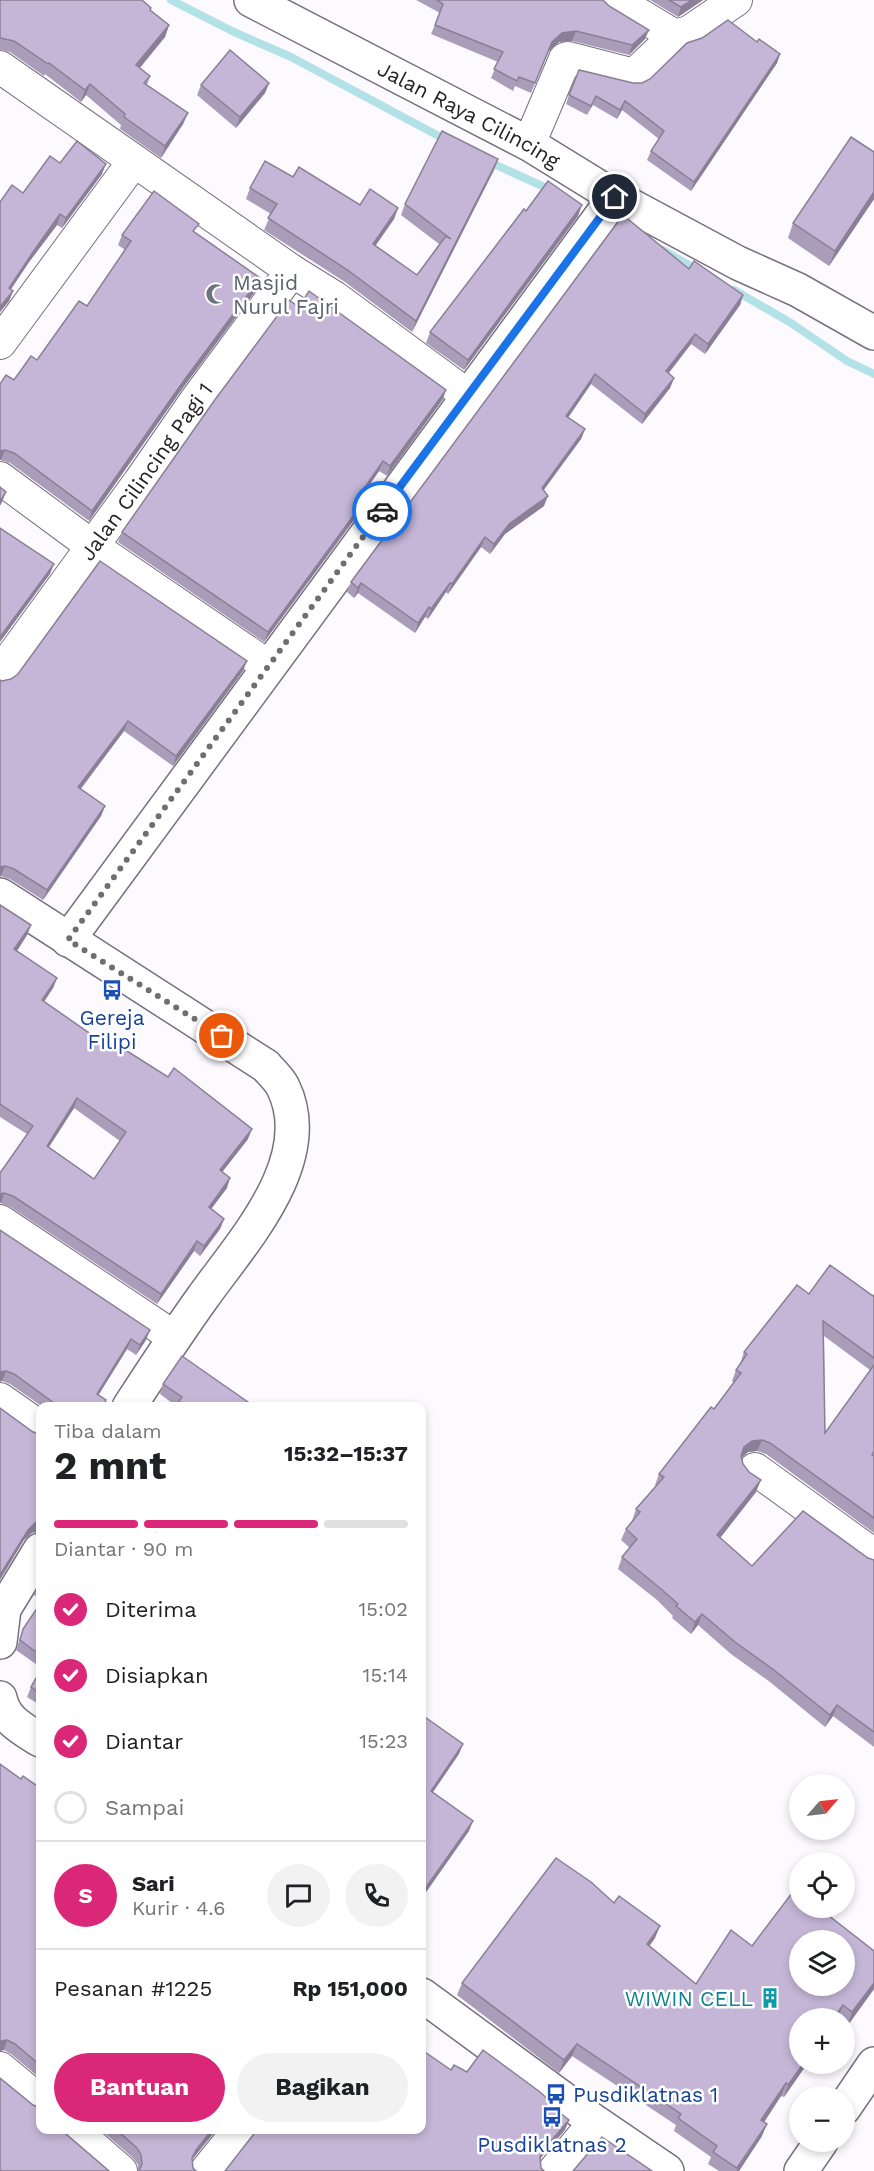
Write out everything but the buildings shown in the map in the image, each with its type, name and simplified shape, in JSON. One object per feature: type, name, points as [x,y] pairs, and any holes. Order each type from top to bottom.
[{"type":"street","name":"Jalan Raya Cilincing","points":[[251,0],[529,144],[615,197],[738,263],[798,290],[874,333]]},
{"type":"street","points":[[615,0],[675,36]]},
{"type":"street","points":[[529,144],[565,59],[634,75],[675,36],[689,32],[736,0]]},
{"type":"street","points":[[0,66],[292,271],[334,297],[467,395]]},
{"type":"street","points":[[0,343],[134,161]]},
{"type":"street","points":[[68,940],[615,197]]},
{"type":"street","name":"Jalan Cilincing Pagi 1","points":[[0,673],[196,400],[292,271]]},
{"type":"street","points":[[0,478],[92,546],[268,666]]},
{"type":"street","points":[[0,895],[266,1065],[283,1086],[292,1113],[291,1143],[284,1174],[269,1205],[174,1337],[132,1402]]},
{"type":"street","points":[[0,1221],[174,1337]]},
{"type":"street","points":[[0,1399],[36,1424]]},
{"type":"street","points":[[754,1469],[874,1555]]},
{"type":"street","points":[[0,1642],[2,1608],[36,1556]]},
{"type":"street","points":[[4,1719],[36,1738]]},
{"type":"street","points":[[426,1998],[595,2122],[667,2171]]},
{"type":"street","points":[[855,2092],[874,2064]]},
{"type":"street","points":[[554,2171],[595,2122]]},
{"type":"street","points":[[79,2134],[121,2171]]},
{"type":"street","points":[[206,2171],[236,2134]]},
{"type":"street","points":[[801,2171],[814,2152]]},
{"type":"waterway","points":[[171,0],[234,32],[291,57],[448,141]]},
{"type":"waterway","points":[[487,161],[551,190]]},
{"type":"waterway","points":[[663,250],[699,271]]},
{"type":"waterway","points":[[734,290],[791,323],[847,361],[874,374]]},
{"type":"way so far","points":[[222,1036],[68,940],[382,511]]},
{"type":"place","name":"Masjid Nurul Fajri","points":[[216,294]]},
{"type":"place","name":"Gereja Filipi","points":[[112,990]]},
{"type":"place","name":"WIWIN CELL","points":[[770,1998]]},
{"type":"place","name":"Pusdiklatnas 1","points":[[556,2094]]},
{"type":"place","name":"Pusdiklatnas 2","points":[[552,2117]]},
{"type":"route","points":[[382,511],[615,197]]}]
